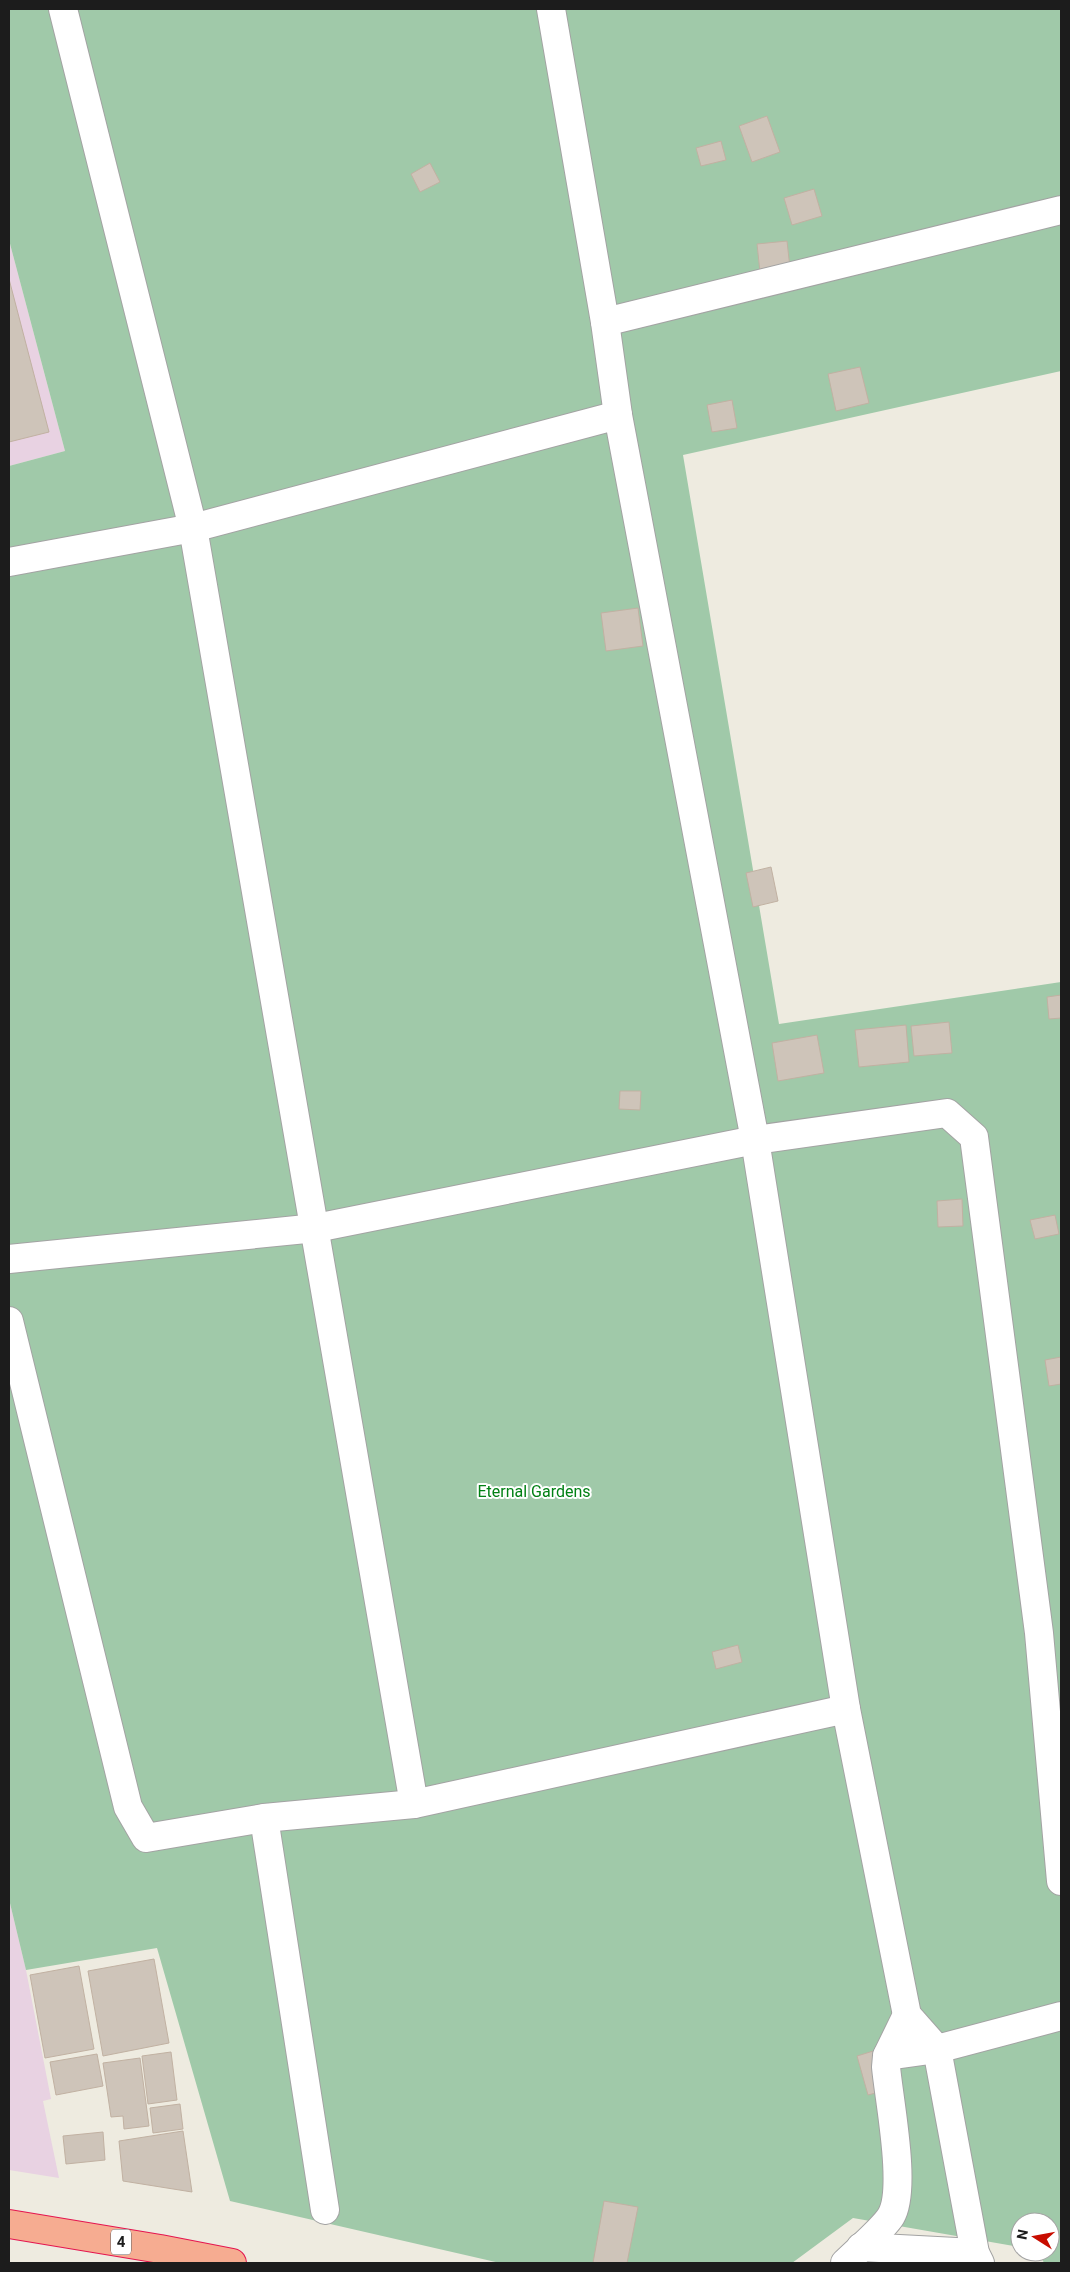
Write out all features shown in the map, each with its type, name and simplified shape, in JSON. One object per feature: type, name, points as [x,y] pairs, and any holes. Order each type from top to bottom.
[{"type":"highway","name":"4","points":[[9,2224],[160,2248],[232,2263]]},
{"type":"street","points":[[63,9],[193,528],[316,1228],[414,1804]]},
{"type":"street","points":[[550,9],[605,322],[618,415],[755,1140],[846,1709],[906,2015],[936,2049],[978,2258],[853,2255]]},
{"type":"street","points":[[605,322],[1061,210]]},
{"type":"street","points":[[9,562],[193,528],[618,415]]},
{"type":"street","points":[[9,1259],[316,1228],[755,1140],[947,1113],[974,1137],[1039,1633],[1061,1881]]},
{"type":"street","points":[[9,1321],[128,1807],[146,1838],[264,1818],[414,1804],[846,1709]]},
{"type":"street","points":[[264,1818],[325,2210]]},
{"type":"street","points":[[853,2255],[891,2216],[898,2196],[898,2174],[886,2067],[887,2056],[906,2015]]},
{"type":"street","points":[[887,2056],[936,2049],[1061,2016]]},
{"type":"shaded area","points":[[9,240],[65,451],[9,466]]},
{"type":"shaded area","points":[[9,1899],[26,1970],[51,2099],[43,2101],[59,2178],[9,2170]]},
{"type":"green space","name":"Eternal Gardens","points":[[9,9],[1061,9],[1061,371],[683,455],[779,1024],[1061,982],[1061,2263],[1044,2262],[1060,2262],[1060,2212],[1010,2212],[1010,2245],[853,2218],[792,2263],[500,2263],[230,2201],[157,1948],[26,1970],[9,1899],[9,466],[65,451],[9,240]]},
{"type":"building","points":[[767,116],[780,152],[752,162],[739,126]]},
{"type":"building","points":[[721,141],[726,160],[701,166],[696,148]]},
{"type":"building","points":[[430,163],[440,182],[420,192],[411,174]]},
{"type":"building","points":[[814,189],[822,216],[792,225],[784,198]]},
{"type":"building","points":[[787,241],[790,268],[760,272],[757,244]]},
{"type":"building","points":[[9,279],[49,432],[9,442]]},
{"type":"building","points":[[860,367],[869,403],[836,411],[828,374]]},
{"type":"building","points":[[732,400],[737,428],[712,432],[707,405]]},
{"type":"building","points":[[638,608],[643,646],[606,651],[601,613]]},
{"type":"building","points":[[771,867],[778,901],[753,907],[746,873]]},
{"type":"building","points":[[1061,995],[1061,1018],[1049,1019],[1047,997]]},
{"type":"building","points":[[949,1022],[952,1053],[914,1056],[911,1026]]},
{"type":"building","points":[[906,1025],[909,1062],[859,1067],[855,1030]]},
{"type":"building","points":[[817,1035],[824,1073],[778,1081],[772,1043]]},
{"type":"building","points":[[620,1091],[641,1091],[640,1110],[619,1109]]},
{"type":"building","points":[[962,1199],[963,1226],[938,1227],[937,1201]]},
{"type":"building","points":[[1055,1215],[1059,1234],[1035,1239],[1030,1220]]},
{"type":"building","points":[[1061,1357],[1061,1384],[1049,1386],[1045,1360]]},
{"type":"building","points":[[738,1645],[742,1662],[716,1669],[712,1652]]},
{"type":"building","points":[[154,1959],[169,2043],[103,2056],[88,1971]]},
{"type":"building","points":[[79,1966],[94,2049],[45,2058],[30,1975]]},
{"type":"building","points":[[883,2048],[895,2088],[868,2095],[857,2056]]},
{"type":"building","points":[[171,2052],[177,2100],[148,2104],[142,2056]]},
{"type":"building","points":[[97,2054],[103,2086],[56,2095],[50,2062]]},
{"type":"building","points":[[140,2058],[149,2126],[124,2129],[123,2116],[111,2117],[103,2063]]},
{"type":"building","points":[[180,2104],[183,2129],[153,2133],[150,2108]]},
{"type":"building","points":[[183,2131],[192,2192],[123,2181],[119,2141]]},
{"type":"building","points":[[103,2132],[105,2160],[66,2164],[63,2136]]},
{"type":"building","points":[[604,2201],[638,2207],[627,2263],[593,2263]]}]
